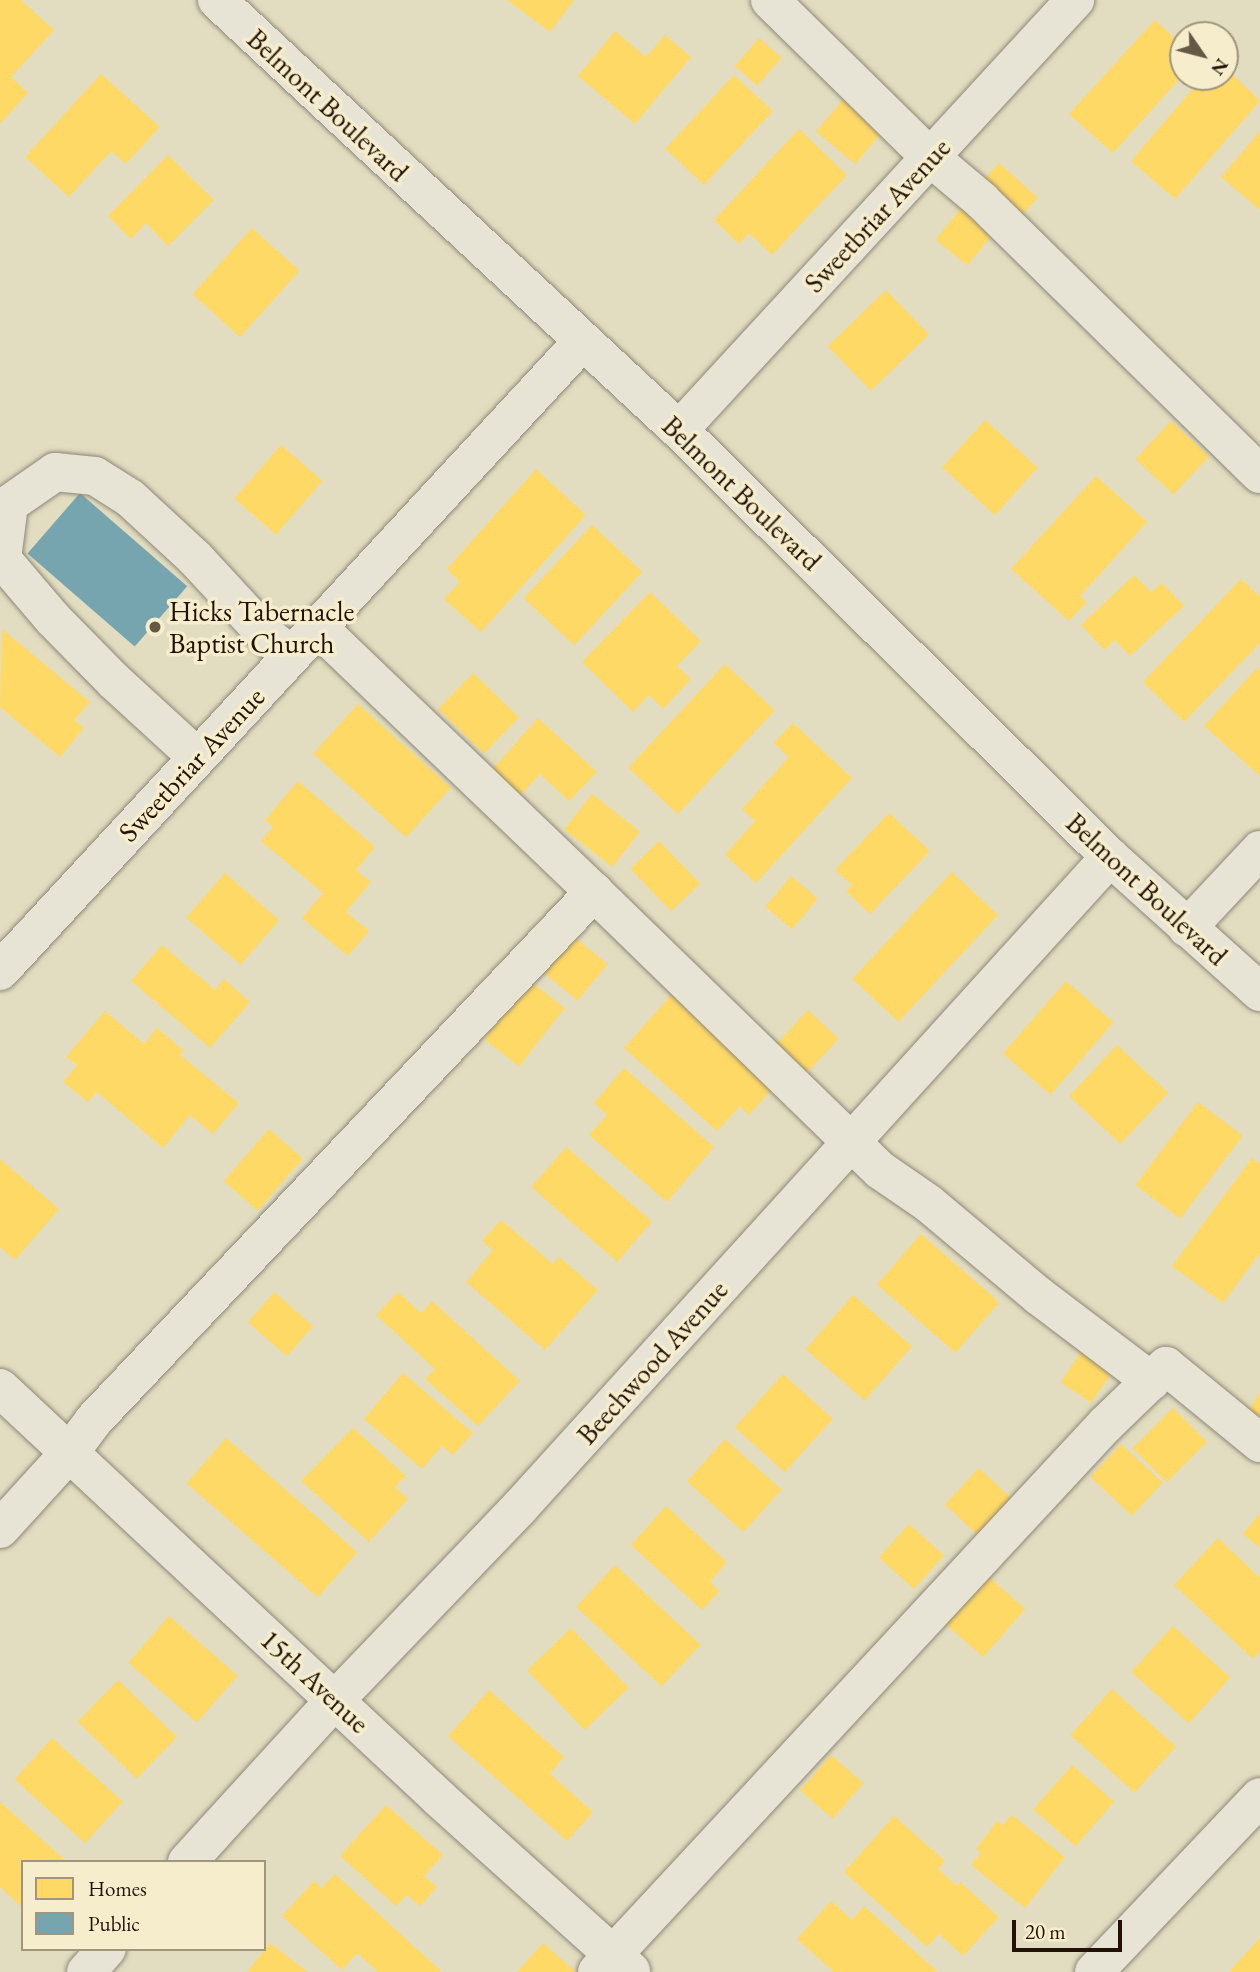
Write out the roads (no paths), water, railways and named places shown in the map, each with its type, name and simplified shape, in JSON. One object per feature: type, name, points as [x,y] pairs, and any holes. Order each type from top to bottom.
[{"type":"street","name":"Belmont Boulevard","points":[[217,0],[679,430],[1110,857],[1260,992]]},
{"type":"street","points":[[770,0],[930,157],[981,200],[1260,474]]},
{"type":"street","name":"Sweetbriar Avenue","points":[[679,430],[1075,0]]},
{"type":"street","name":"Sweetbriar Avenue","points":[[0,971],[582,342]]},
{"type":"street","points":[[197,757],[114,681],[53,619],[2,559],[9,503],[55,472],[95,476],[130,498],[186,549],[267,636],[291,655]]},
{"type":"street","points":[[318,626],[880,1170],[928,1203],[1040,1296],[1151,1381]]},
{"type":"street","points":[[1187,928],[1260,849]]},
{"type":"street","name":"Beechwood Avenue","points":[[189,1860],[335,1699],[520,1507],[1110,857]]},
{"type":"street","points":[[0,1530],[71,1452],[93,1421],[594,892]]},
{"type":"street","points":[[614,1966],[1105,1425],[1166,1366],[1260,1443]]},
{"type":"street","name":"15th Avenue","points":[[0,1388],[335,1699],[614,1966]]},
{"type":"street","points":[[1094,1972],[1260,1797]]},
{"type":"street","points":[[86,1972],[105,1951]]},
{"type":"place","name":"Hicks Tabernacle Baptist Church","points":[[155,627]]}]
